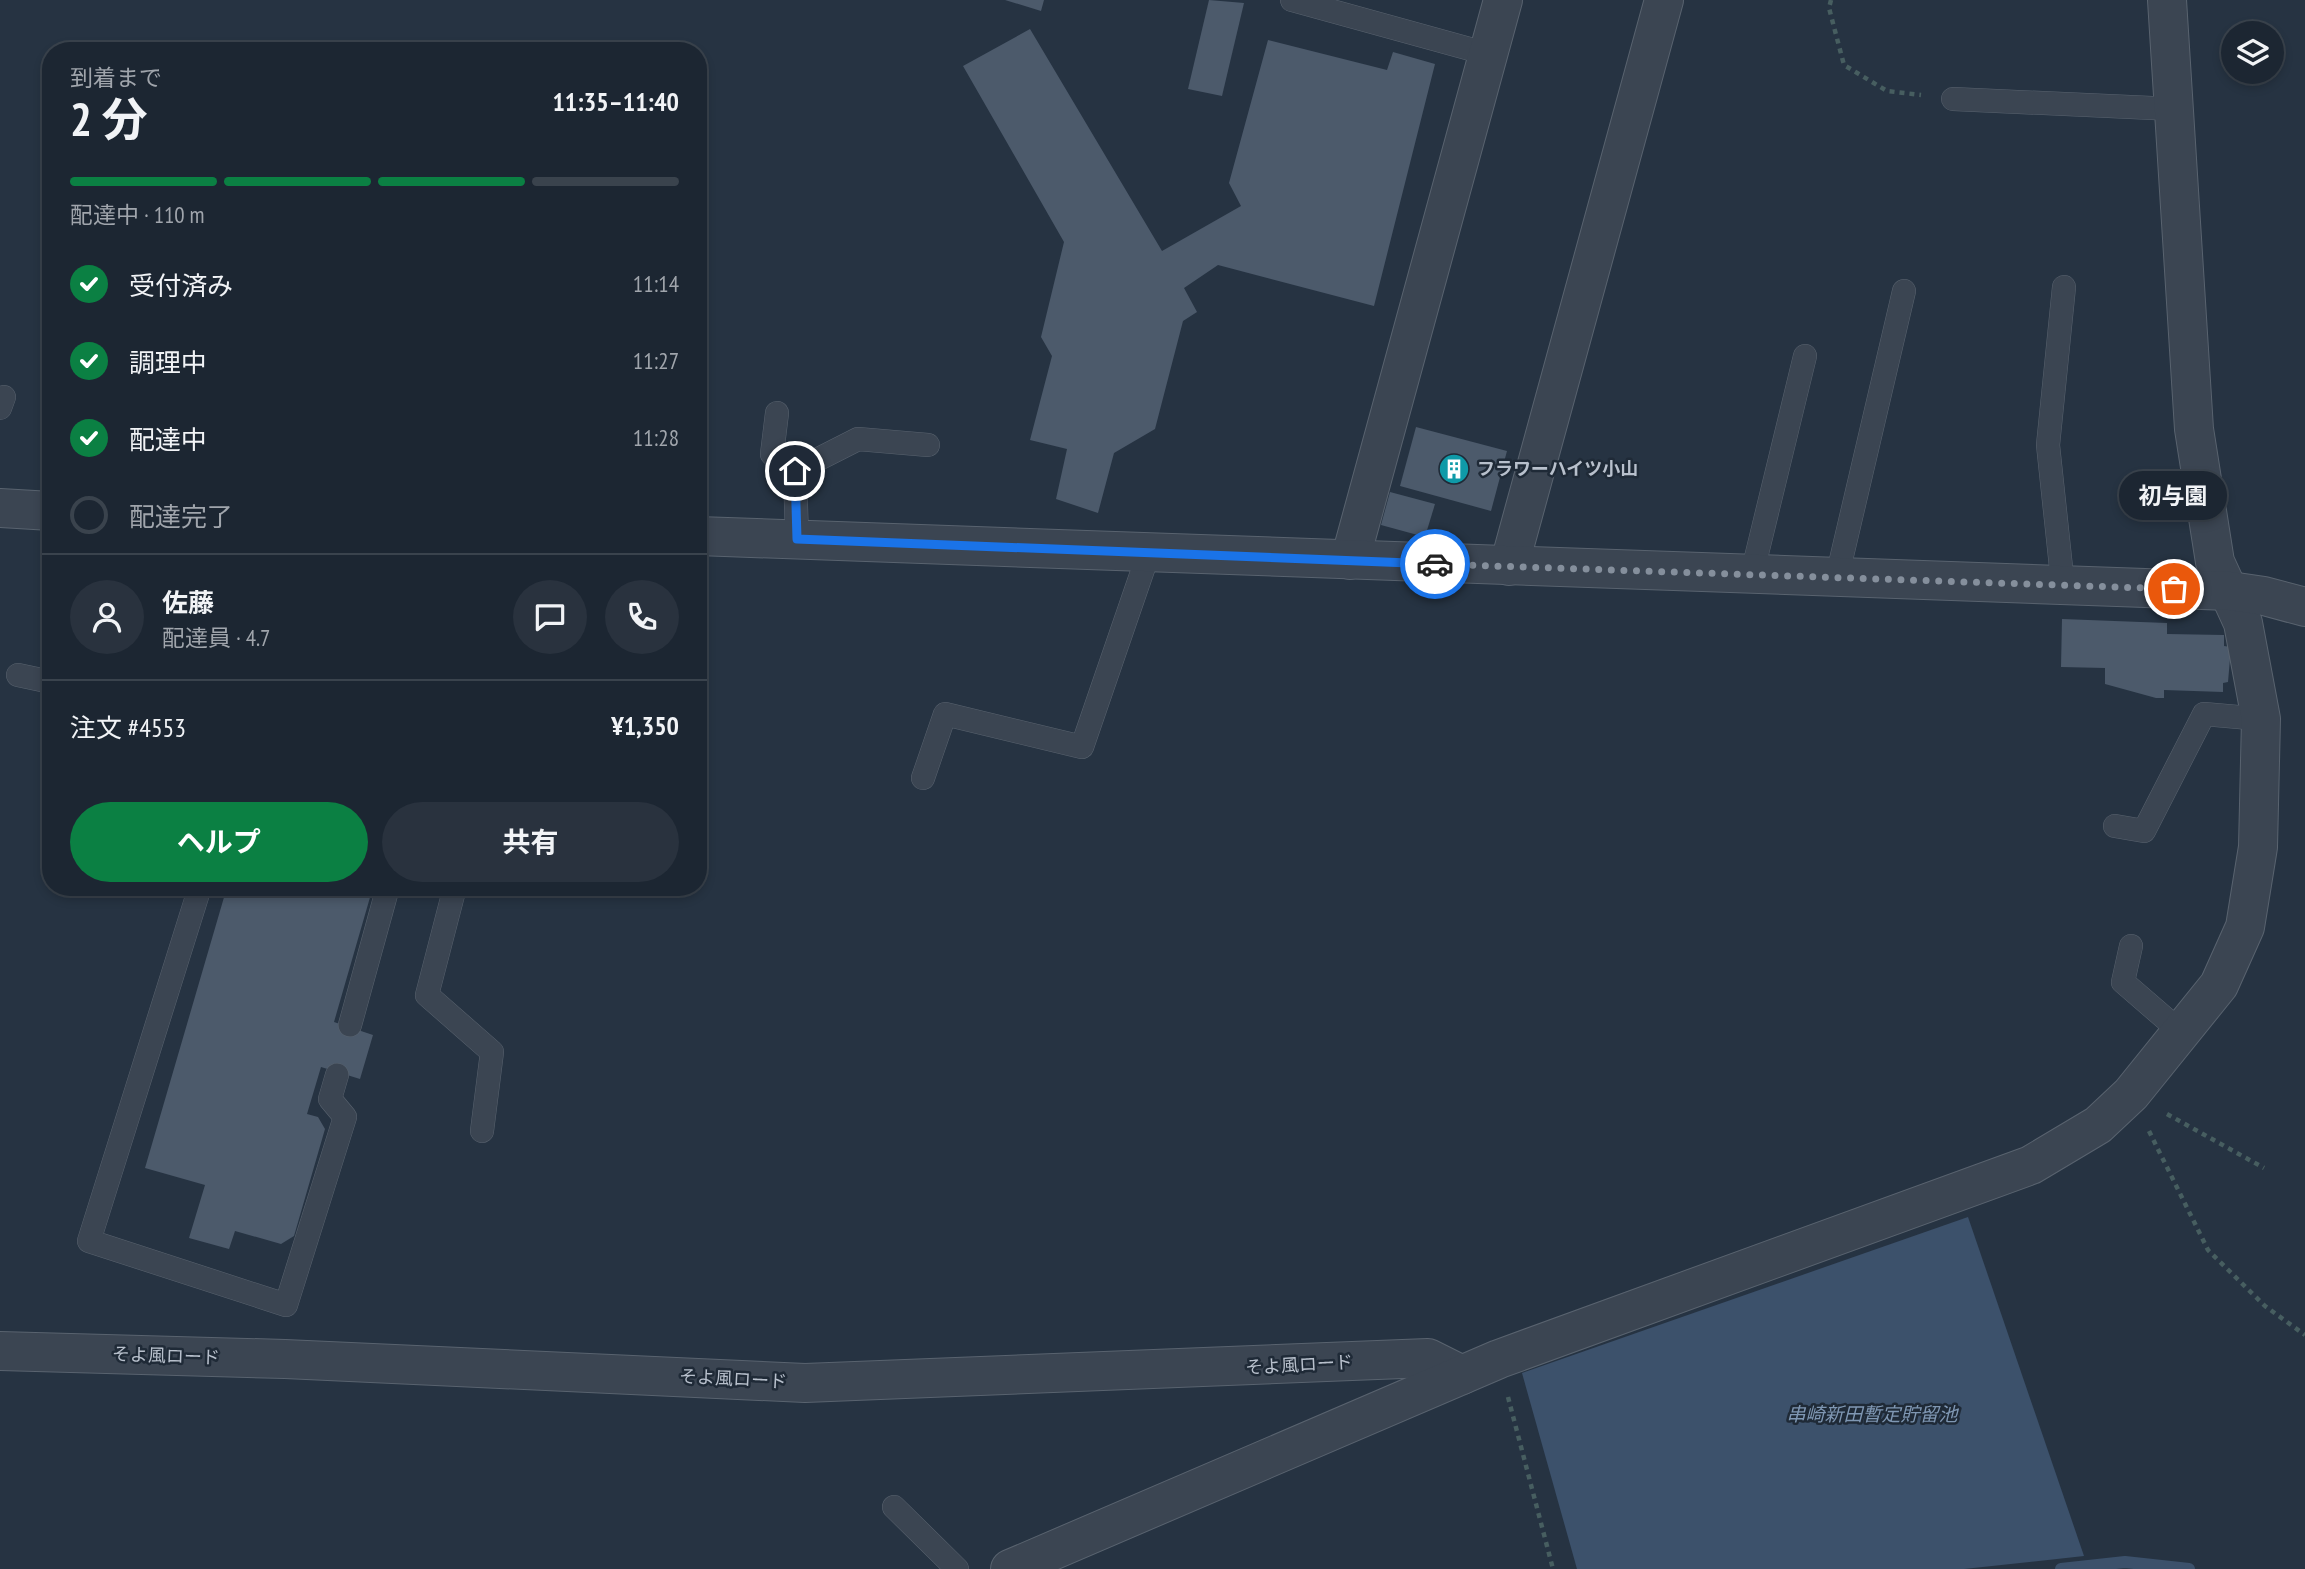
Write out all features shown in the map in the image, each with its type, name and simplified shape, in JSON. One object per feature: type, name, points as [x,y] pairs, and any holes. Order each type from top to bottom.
[{"type":"street","points":[[1350,560],[1503,0]]},
{"type":"street","points":[[1509,566],[1664,0]]},
{"type":"street","points":[[1010,1569],[1499,1359],[2031,1165],[2098,1125],[2131,1094],[2219,985],[2245,927],[2258,847],[2261,719],[2243,622],[2215,562],[2194,429],[2167,0]]},
{"type":"street","points":[[0,508],[42,510]]},
{"type":"street","points":[[707,536],[2230,591],[2264,596],[2305,607]]},
{"type":"street","name":"そよ風ロード","points":[[0,1350],[285,1359],[805,1382],[1428,1358],[1462,1375]]},
{"type":"lane","points":[[1293,0],[1488,54]]},
{"type":"lane","points":[[1953,99],[2174,109]]},
{"type":"lane","points":[[2063,586],[2048,445],[2064,287]]},
{"type":"lane","points":[[1837,577],[1904,291]]},
{"type":"lane","points":[[1752,574],[1805,356]]},
{"type":"lane","points":[[777,412],[772,454],[795,471]]},
{"type":"lane","points":[[795,471],[858,439],[928,445]]},
{"type":"lane","points":[[795,471],[797,539]]},
{"type":"lane","points":[[923,778],[945,714],[1082,747],[1149,552]]},
{"type":"lane","points":[[18,674],[42,680]]},
{"type":"lane","points":[[2115,825],[2144,831],[2204,714],[2261,719]]},
{"type":"lane","points":[[197,896],[89,1241],[286,1306],[345,1117],[330,1099],[337,1075]]},
{"type":"lane","points":[[350,1025],[386,896]]},
{"type":"lane","points":[[453,896],[427,995],[492,1052],[482,1130]]},
{"type":"lane","points":[[2132,946],[2123,982],[2182,1033]]},
{"type":"lane","points":[[894,1507],[957,1569]]},
{"type":"path","points":[[1831,0],[1829,8],[1844,65],[1887,91],[1953,99]]},
{"type":"path","points":[[2131,1094],[2264,1168]]},
{"type":"path","points":[[2131,1094],[2208,1250],[2265,1306],[2305,1335]]},
{"type":"path","points":[[1499,1359],[1553,1569]]},
{"type":"water","name":"串崎新田暫定貯留池","points":[[1968,1217],[2084,1556],[1964,1569],[1577,1569],[1522,1373]]},
{"type":"building","points":[[1005,0],[1044,0],[1041,11]]},
{"type":"building","points":[[1209,0],[1244,3],[1222,96],[1188,89]]},
{"type":"building","points":[[1030,29],[1162,251],[1241,206],[1229,183],[1268,40],[1387,70],[1393,52],[1435,64],[1374,306],[1218,265],[1184,288],[1197,312],[1183,321],[1155,429],[1114,453],[1098,513],[1056,499],[1067,449],[1030,440],[1052,356],[1041,337],[1064,242],[963,66]]},
{"type":"building","name":"フラワーハイツ小山","points":[[1416,427],[1507,451],[1491,511],[1400,486]]},
{"type":"building","points":[[1390,492],[1435,504],[1425,537],[1381,525]]},
{"type":"building","points":[[2062,619],[2167,623],[2167,634],[2224,635],[2224,646],[2231,647],[2228,682],[2223,683],[2223,692],[2164,690],[2164,698],[2105,684],[2105,668],[2061,667]]},
{"type":"building","points":[[224,896],[370,896],[334,1022],[373,1035],[360,1079],[321,1067],[307,1114],[318,1117],[325,1129],[294,1236],[281,1244],[235,1231],[229,1249],[189,1238],[205,1185],[145,1168]]},
{"type":"waterway","points":[[2061,1569],[2125,1562],[2189,1569]]},
{"type":"way so far","points":[[1435,564],[2174,589]]},
{"type":"place","name":"フラワーハイツ小山","points":[[1454,469]]},
{"type":"place","name":"初与園","points":[[2174,589]]},
{"type":"route","points":[[795,471],[797,539],[1435,564]]}]
